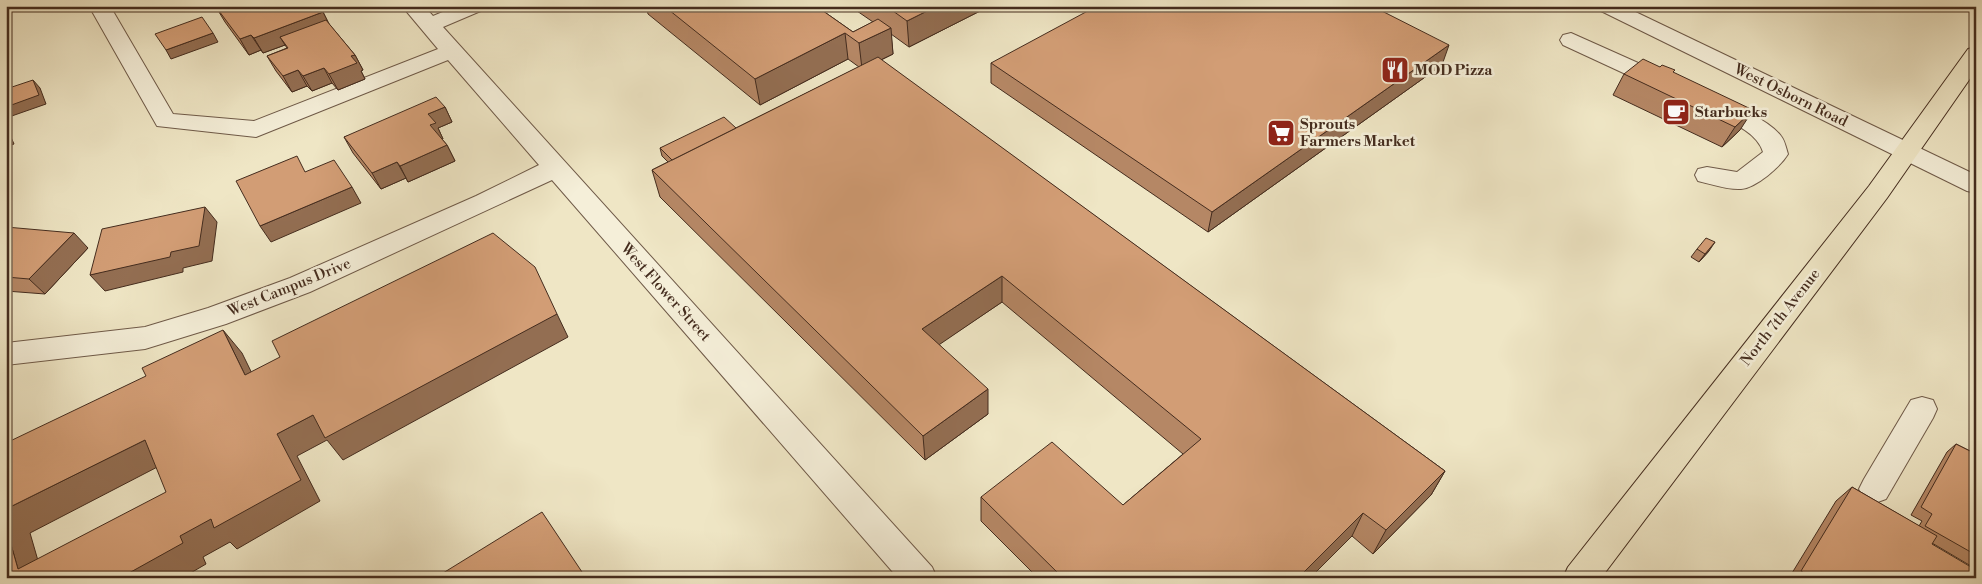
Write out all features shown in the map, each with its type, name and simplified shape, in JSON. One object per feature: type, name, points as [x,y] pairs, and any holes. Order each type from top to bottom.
[{"type":"main road","name":"North 7th Avenue","points":[[1580,578],[1878,192],[1976,54]]},
{"type":"street","points":[[99,6],[165,121],[256,129],[452,51]]},
{"type":"street","points":[[420,16],[476,6]]},
{"type":"street","name":"West Osborn Road","points":[[1606,6],[1976,185]]},
{"type":"street","name":"West Flower Street","points":[[420,16],[920,578]]},
{"type":"street","points":[[1571,40],[1755,126],[1771,139],[1776,154],[1757,171],[1741,181],[1707,175]]},
{"type":"street","name":"West Campus Drive","points":[[6,354],[145,338],[216,316],[300,285],[556,168]]},
{"type":"street","points":[[1875,489],[1922,409]]},
{"type":"building","points":[[318,6],[323,12],[254,38],[251,35],[240,39],[216,7]]},
{"type":"building","points":[[664,6],[816,6],[853,32],[878,19],[891,28],[859,43],[845,33],[755,79]]},
{"type":"building","points":[[886,6],[937,6],[907,21]]},
{"type":"building","points":[[1097,6],[1372,6],[1449,45],[1212,212],[991,63]]},
{"type":"building","points":[[202,17],[213,33],[166,50],[155,34]]},
{"type":"building","points":[[326,20],[355,55],[351,56],[357,63],[329,74],[324,68],[303,76],[298,70],[283,76],[267,56],[288,48],[280,37]]},
{"type":"building","points":[[878,57],[1445,471],[1386,530],[1363,513],[1298,578],[1063,578],[981,497],[1052,442],[1123,505],[1201,439],[1002,276],[922,329],[988,389],[923,436],[652,170]]},
{"type":"building","points":[[1643,59],[1660,67],[1662,65],[1675,70],[1673,72],[1753,110],[1735,127],[1624,74]]},
{"type":"building","points":[[33,80],[39,95],[6,107],[6,89]]},
{"type":"building","points":[[436,97],[445,107],[428,114],[436,123],[430,125],[447,145],[400,166],[397,162],[372,173],[344,137]]},
{"type":"building","points":[[724,117],[736,128],[672,160],[660,148]]},
{"type":"building","points":[[297,156],[305,172],[334,160],[352,187],[260,226],[236,181]]},
{"type":"building","points":[[205,207],[199,246],[171,252],[170,257],[90,275],[102,229]]},
{"type":"building","points":[[6,227],[74,233],[29,279],[6,277]]},
{"type":"building","points":[[493,233],[535,267],[557,314],[325,438],[313,415],[277,434],[301,480],[214,528],[211,519],[180,536],[183,543],[120,578],[6,578],[6,527],[18,569],[166,492],[145,440],[6,509],[6,443],[146,376],[142,368],[223,330],[245,375],[280,357],[272,341]]},
{"type":"building","points":[[1706,238],[1715,242],[1705,254],[1697,249]]},
{"type":"building","points":[[1956,444],[1976,454],[1976,555],[1925,526],[1932,514],[1921,507]]},
{"type":"building","points":[[1852,487],[1937,536],[1932,544],[1976,570],[1976,578],[1812,578],[1801,571]]},
{"type":"building","points":[[542,512],[586,578],[435,578]]},
{"type":"place","name":"MOD Pizza","points":[[1395,70]]},
{"type":"place","name":"Starbucks","points":[[1676,112]]},
{"type":"place","name":"Sprouts Farmers Market","points":[[1281,133]]}]
